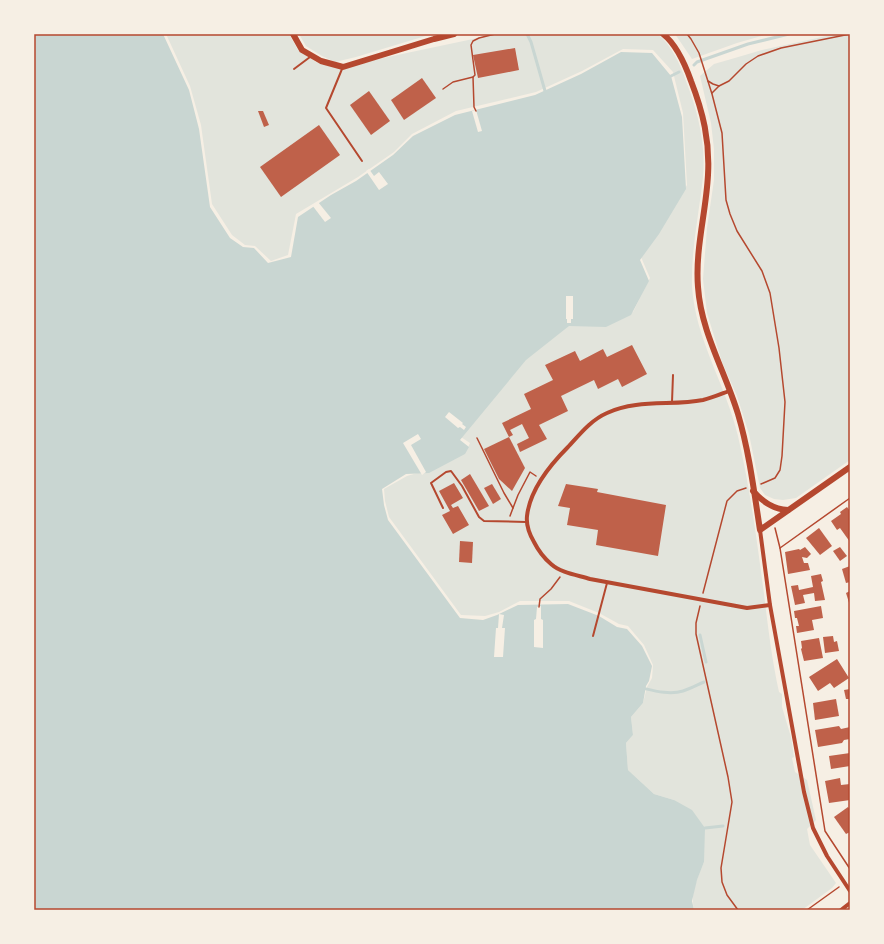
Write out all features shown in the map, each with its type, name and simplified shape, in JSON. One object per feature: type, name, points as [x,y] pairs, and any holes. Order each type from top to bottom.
[{"type":"main road","points":[[293,34],[302,50],[321,62],[342,67],[434,38],[454,34]]},
{"type":"main road","points":[[664,34],[676,49],[684,63],[700,106],[707,141],[708,176],[698,254],[698,287],[703,321],[716,359],[738,413],[760,530],[850,467]]},
{"type":"main road","points":[[753,488],[762,500],[770,506],[780,510],[788,510]]},
{"type":"street","points":[[729,392],[703,400],[638,405],[607,413],[592,422],[553,462],[540,481],[532,499],[527,516],[530,535],[538,550],[551,565],[570,574],[747,608],[770,605]]},
{"type":"street","points":[[760,530],[770,605],[804,792],[813,828],[827,856],[850,891]]},
{"type":"street","points":[[841,910],[850,903]]},
{"type":"lane","points":[[294,70],[311,56]]},
{"type":"lane","points":[[342,67],[326,108],[362,161]]},
{"type":"lane","points":[[672,402],[673,375]]},
{"type":"lane","points":[[443,508],[431,483],[446,472],[451,471],[462,486],[479,517],[484,521],[528,522]]},
{"type":"lane","points":[[593,636],[608,582]]},
{"type":"path","points":[[476,111],[474,108],[473,77],[475,74],[471,45],[473,41],[495,34]]},
{"type":"path","points":[[687,34],[699,53],[722,133],[726,200],[730,214],[737,231],[762,272],[770,294],[779,348],[784,394],[782,456],[780,470],[774,478],[769,481],[753,488],[737,491],[727,501],[696,623],[696,634],[728,776],[732,802],[721,868],[722,882],[727,895],[738,910]]},
{"type":"path","points":[[712,94],[719,86],[729,81],[746,64],[758,56],[781,48],[850,34]]},
{"type":"path","points":[[443,89],[453,82],[473,77]]},
{"type":"path","points":[[708,81],[719,86]]},
{"type":"path","points":[[477,438],[513,508]]},
{"type":"path","points":[[508,521],[518,494],[530,472],[536,476],[533,481]]},
{"type":"path","points":[[780,548],[850,498]]},
{"type":"path","points":[[773,521],[780,548],[825,831],[850,869]]},
{"type":"path","points":[[539,607],[540,599],[552,588],[564,571]]},
{"type":"path","points":[[807,910],[845,882]]},
{"type":"shaded area","points":[[34,34],[163,34],[189,90],[199,129],[210,207],[230,238],[243,247],[254,248],[268,263],[291,257],[298,217],[331,195],[356,181],[393,155],[413,136],[455,115],[535,95],[581,74],[621,52],[652,53],[671,76],[682,117],[686,189],[659,234],[640,260],[649,281],[631,315],[606,327],[569,326],[526,360],[460,440],[469,447],[465,454],[429,473],[406,474],[382,489],[388,520],[460,618],[483,620],[518,605],[568,604],[599,616],[617,627],[627,629],[642,646],[652,666],[643,703],[631,717],[633,735],[626,743],[628,770],[654,794],[674,800],[692,810],[705,828],[704,862],[697,880],[692,901],[694,910],[34,910]]},
{"type":"shaded area","points":[[166,34],[289,34],[298,50],[316,62],[332,67],[350,65],[492,34],[658,34],[667,44],[684,75],[697,116],[702,140],[704,165],[692,272],[694,306],[705,343],[733,417],[738,436],[753,515],[774,668],[779,692],[782,694],[782,707],[791,737],[794,757],[792,758],[795,772],[807,780],[816,820],[807,829],[810,845],[836,883],[832,888],[802,910],[694,910],[694,891],[704,862],[674,800],[654,794],[628,770],[626,743],[633,735],[631,717],[643,703],[647,687],[652,678],[653,665],[644,645],[628,626],[619,624],[599,613],[569,601],[520,601],[499,612],[485,616],[461,615],[389,517],[385,501],[384,489],[407,476],[431,469],[467,450],[470,443],[461,437],[526,356],[567,324],[633,312],[650,278],[641,257],[660,231],[687,185],[683,113],[673,72],[653,50],[623,49],[582,71],[536,92],[456,111],[412,134],[394,152],[358,177],[296,214],[288,255],[271,261],[255,246],[245,245],[232,235],[212,204],[201,125],[190,86]]},
{"type":"shaded area","points":[[299,34],[432,34],[335,62],[306,46]]},
{"type":"shaded area","points":[[675,34],[768,34],[692,59]]},
{"type":"shaded area","points":[[836,34],[850,34],[850,460],[796,498],[783,500],[774,499],[765,495],[760,488],[749,434],[737,396],[722,362],[707,313],[703,279],[707,228],[714,180],[714,149],[711,123],[700,76],[714,64],[762,50]]},
{"type":"pier","points":[[476,110],[482,131],[478,132],[472,111]]},
{"type":"pier","points":[[369,169],[374,176],[379,172],[388,184],[379,190],[366,171]]},
{"type":"pier","points":[[318,202],[331,218],[325,222],[312,205]]},
{"type":"pier","points":[[566,296],[573,296],[573,319],[571,319],[571,323],[567,323],[566,319]]},
{"type":"pier","points":[[449,412],[463,423],[462,424],[466,427],[464,430],[460,427],[458,428],[445,417]]},
{"type":"pier","points":[[418,434],[421,439],[411,445],[426,472],[422,475],[403,443]]},
{"type":"pier","points":[[541,606],[541,619],[543,620],[543,648],[534,647],[534,620],[536,619],[537,607]]},
{"type":"pier","points":[[499,614],[504,615],[502,628],[505,628],[503,657],[494,657],[496,628],[498,628]]},
{"type":"building","points":[[515,48],[519,70],[478,78],[473,55]]},
{"type":"building","points":[[422,78],[436,98],[404,120],[391,100]]},
{"type":"building","points":[[369,91],[390,121],[371,135],[350,105]]},
{"type":"building","points":[[258,111],[263,111],[269,125],[264,127]]},
{"type":"building","points":[[319,125],[340,155],[281,197],[260,167]]},
{"type":"building","points":[[632,345],[647,374],[622,387],[618,379],[598,389],[594,380],[561,396],[568,411],[539,425],[547,439],[520,452],[517,444],[529,438],[522,424],[510,430],[513,435],[509,437],[502,423],[531,409],[524,394],[553,380],[545,365],[575,351],[580,361],[603,349],[607,357]]},
{"type":"building","points":[[509,437],[525,468],[512,491],[499,479],[484,449]]},
{"type":"building","points":[[470,474],[489,506],[479,511],[461,480]]},
{"type":"building","points":[[454,483],[463,498],[451,505],[453,508],[458,506],[469,525],[453,534],[442,515],[450,511],[439,491]]},
{"type":"building","points":[[492,484],[501,499],[493,504],[484,488]]},
{"type":"building","points":[[566,484],[598,489],[597,492],[666,505],[658,556],[596,545],[598,530],[567,525],[570,508],[558,506]]},
{"type":"building","points":[[847,507],[850,511],[850,542],[840,528],[837,530],[831,521],[841,514],[840,512]]},
{"type":"building","points":[[819,528],[832,546],[820,555],[806,538]]},
{"type":"building","points":[[460,541],[473,542],[472,563],[459,562]]},
{"type":"building","points":[[805,547],[811,554],[807,558],[802,557],[804,563],[808,563],[810,570],[788,574],[785,552],[800,550]]},
{"type":"building","points":[[840,547],[847,556],[840,561],[833,551]]},
{"type":"building","points":[[850,566],[850,582],[846,583],[842,569]]},
{"type":"building","points":[[821,574],[823,581],[821,582],[825,600],[815,601],[814,593],[803,595],[805,603],[795,605],[791,586],[798,585],[799,590],[813,587],[811,576]]},
{"type":"building","points":[[850,591],[850,606],[846,593]]},
{"type":"building","points":[[821,606],[823,618],[812,620],[814,630],[797,633],[796,626],[799,626],[797,618],[795,618],[794,611]]},
{"type":"building","points":[[833,636],[834,642],[837,641],[839,651],[825,653],[823,637]]},
{"type":"building","points":[[819,638],[823,658],[804,661],[801,641]]},
{"type":"building","points":[[837,659],[849,678],[834,688],[830,683],[818,691],[809,677]]},
{"type":"building","points":[[850,689],[850,699],[846,699],[844,690]]},
{"type":"building","points":[[836,699],[839,716],[815,720],[813,703]]},
{"type":"building","points":[[839,726],[841,729],[850,727],[850,739],[844,740],[842,743],[818,747],[815,730]]},
{"type":"building","points":[[850,753],[850,766],[831,769],[829,756]]},
{"type":"building","points":[[840,778],[841,785],[850,784],[850,800],[829,803],[825,781]]},
{"type":"building","points":[[848,807],[850,810],[850,832],[846,834],[834,817]]},
{"type":"waterway","points":[[527,34],[531,42],[545,91]]},
{"type":"waterway","points":[[694,65],[697,62],[748,44],[789,34]]},
{"type":"waterway","points":[[671,76],[679,72]]},
{"type":"waterway","points":[[700,635],[706,662]]},
{"type":"waterway","points":[[642,688],[673,693],[686,690],[704,682]]},
{"type":"waterway","points":[[705,828],[723,826]]}]
